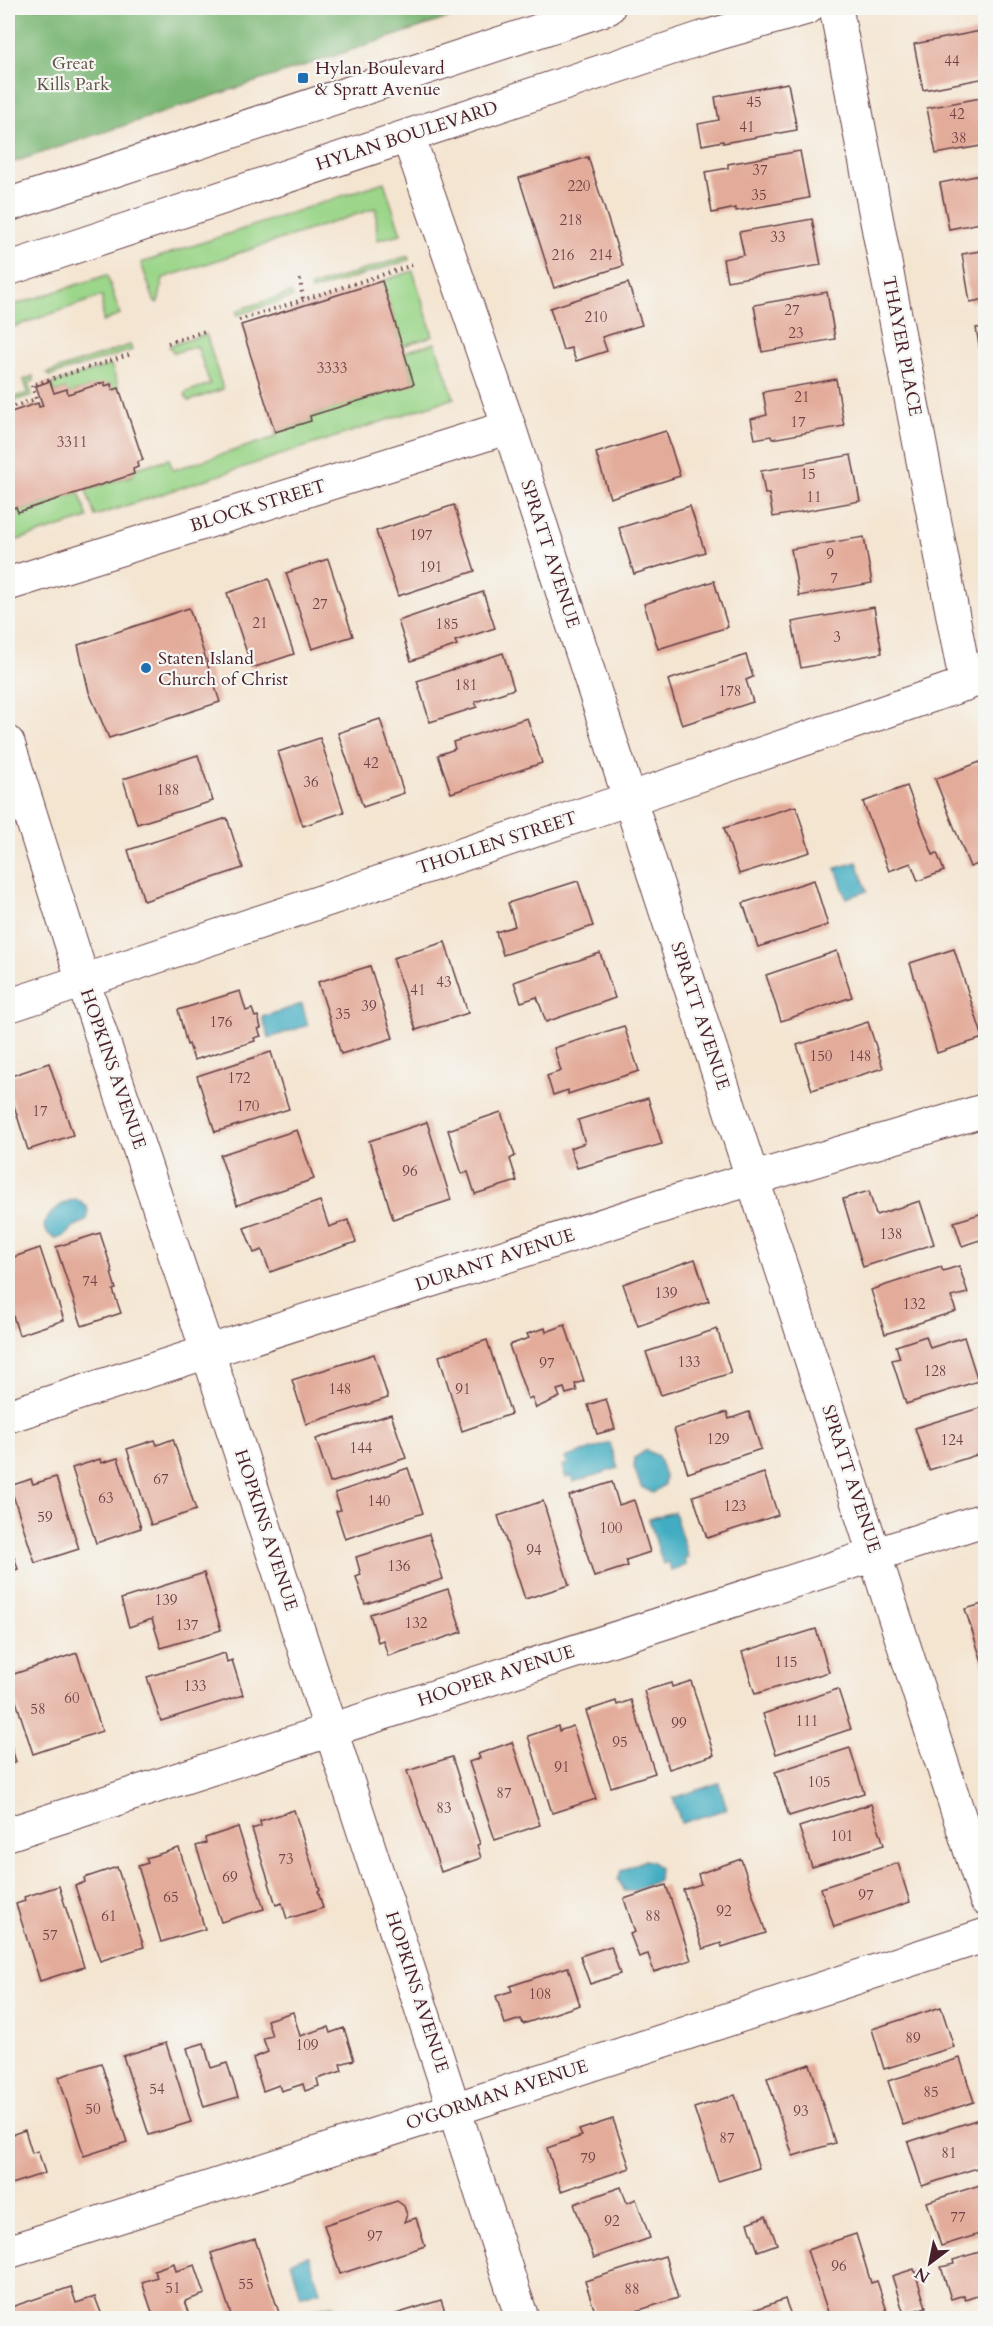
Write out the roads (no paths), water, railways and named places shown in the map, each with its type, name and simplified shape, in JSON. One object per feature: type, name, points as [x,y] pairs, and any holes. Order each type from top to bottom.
[{"type":"street","points":[[8,205],[608,8]]},
{"type":"street","name":"HYLAN BOULEVARD","points":[[8,269],[745,24],[807,8]]},
{"type":"street","name":"THAYER PLACE","points":[[836,8],[976,680]]},
{"type":"street","name":"SPRATT AVENUE","points":[[408,136],[509,427],[986,1899]]},
{"type":"street","name":"BLOCK STREET","points":[[8,584],[509,427]]},
{"type":"street","name":"THOLLEN STREET","points":[[8,1006],[629,800],[976,680]]},
{"type":"street","name":"HOPKINS AVENUE","points":[[8,743],[83,981],[208,1353],[522,2319]]},
{"type":"street","name":"DURANT AVENUE","points":[[8,1416],[687,1198],[986,1110]]},
{"type":"street","name":"HOOPER AVENUE","points":[[8,1834],[986,1519]]},
{"type":"street","name":"O'GORMAN AVENUE","points":[[8,2252],[986,1935]]},
{"type":"water","points":[[857,862],[867,891],[846,898],[836,868]]},
{"type":"water","points":[[302,1004],[308,1025],[269,1038],[262,1017]]},
{"type":"water","points":[[76,1199],[87,1207],[87,1219],[60,1238],[51,1236],[44,1227],[48,1217],[61,1205]]},
{"type":"water","points":[[610,1443],[618,1468],[573,1482],[572,1476],[566,1478],[562,1466],[568,1464],[565,1458]]},
{"type":"water","points":[[646,1450],[658,1456],[665,1476],[664,1485],[653,1493],[641,1487],[634,1467],[635,1458]]},
{"type":"water","points":[[674,1512],[688,1557],[684,1558],[686,1565],[671,1570],[669,1562],[663,1564],[649,1519]]},
{"type":"water","points":[[719,1783],[727,1809],[681,1823],[673,1798]]},
{"type":"water","points":[[645,1860],[653,1862],[659,1868],[658,1880],[634,1891],[625,1891],[618,1880],[621,1871]]},
{"type":"water","points":[[309,2256],[320,2291],[301,2296],[291,2261]]},
{"type":"water","points":[[331,2305],[337,2307],[341,2318],[313,2318],[317,2309]]},
{"type":"place","name":"Hylan Boulevard & Spratt Avenue","points":[[303,78]]},
{"type":"place","name":"Staten Island Church of Christ","points":[[146,668]]},
{"type":"park label","name":"Great Kills Park","points":[[73,73]]}]
